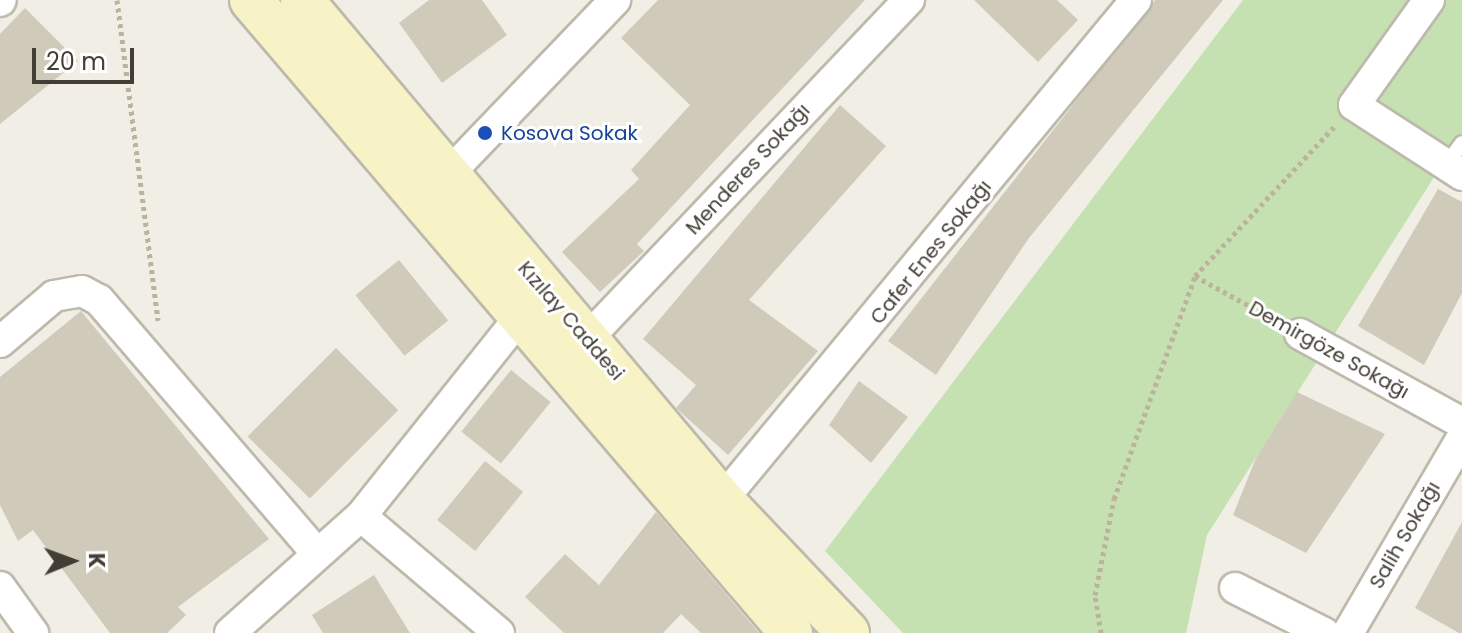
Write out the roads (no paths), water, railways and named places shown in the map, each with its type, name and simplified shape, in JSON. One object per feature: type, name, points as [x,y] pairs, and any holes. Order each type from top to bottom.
[{"type":"main road","name":"Kızılay Caddesi","points":[[251,0],[434,189],[587,339],[722,500],[848,633]]},
{"type":"main road","name":"Kızılay Caddesi","points":[[302,0],[434,189],[519,318],[791,633]]},
{"type":"street","points":[[434,189],[615,0]]},
{"type":"street","name":"Menderes Sokağı","points":[[587,339],[909,0]]},
{"type":"street","name":"Cafer Enes Sokağı","points":[[722,500],[1136,0]]},
{"type":"street","points":[[1429,0],[1354,105],[1457,161]]},
{"type":"street","points":[[0,342],[54,296],[82,291],[99,300],[316,552]]},
{"type":"street","points":[[230,633],[316,552],[361,516],[519,318]]},
{"type":"street","name":"Demirgöze Sokağı","points":[[1300,334],[1462,423]]},
{"type":"street","name":"Salih Sokağı","points":[[1348,633],[1462,438]]},
{"type":"street","points":[[361,516],[499,633]]},
{"type":"street","points":[[0,587],[33,633]]},
{"type":"street","points":[[1235,588],[1324,633]]},
{"type":"place","name":"Kosova Sokak","points":[[485,133]]}]
